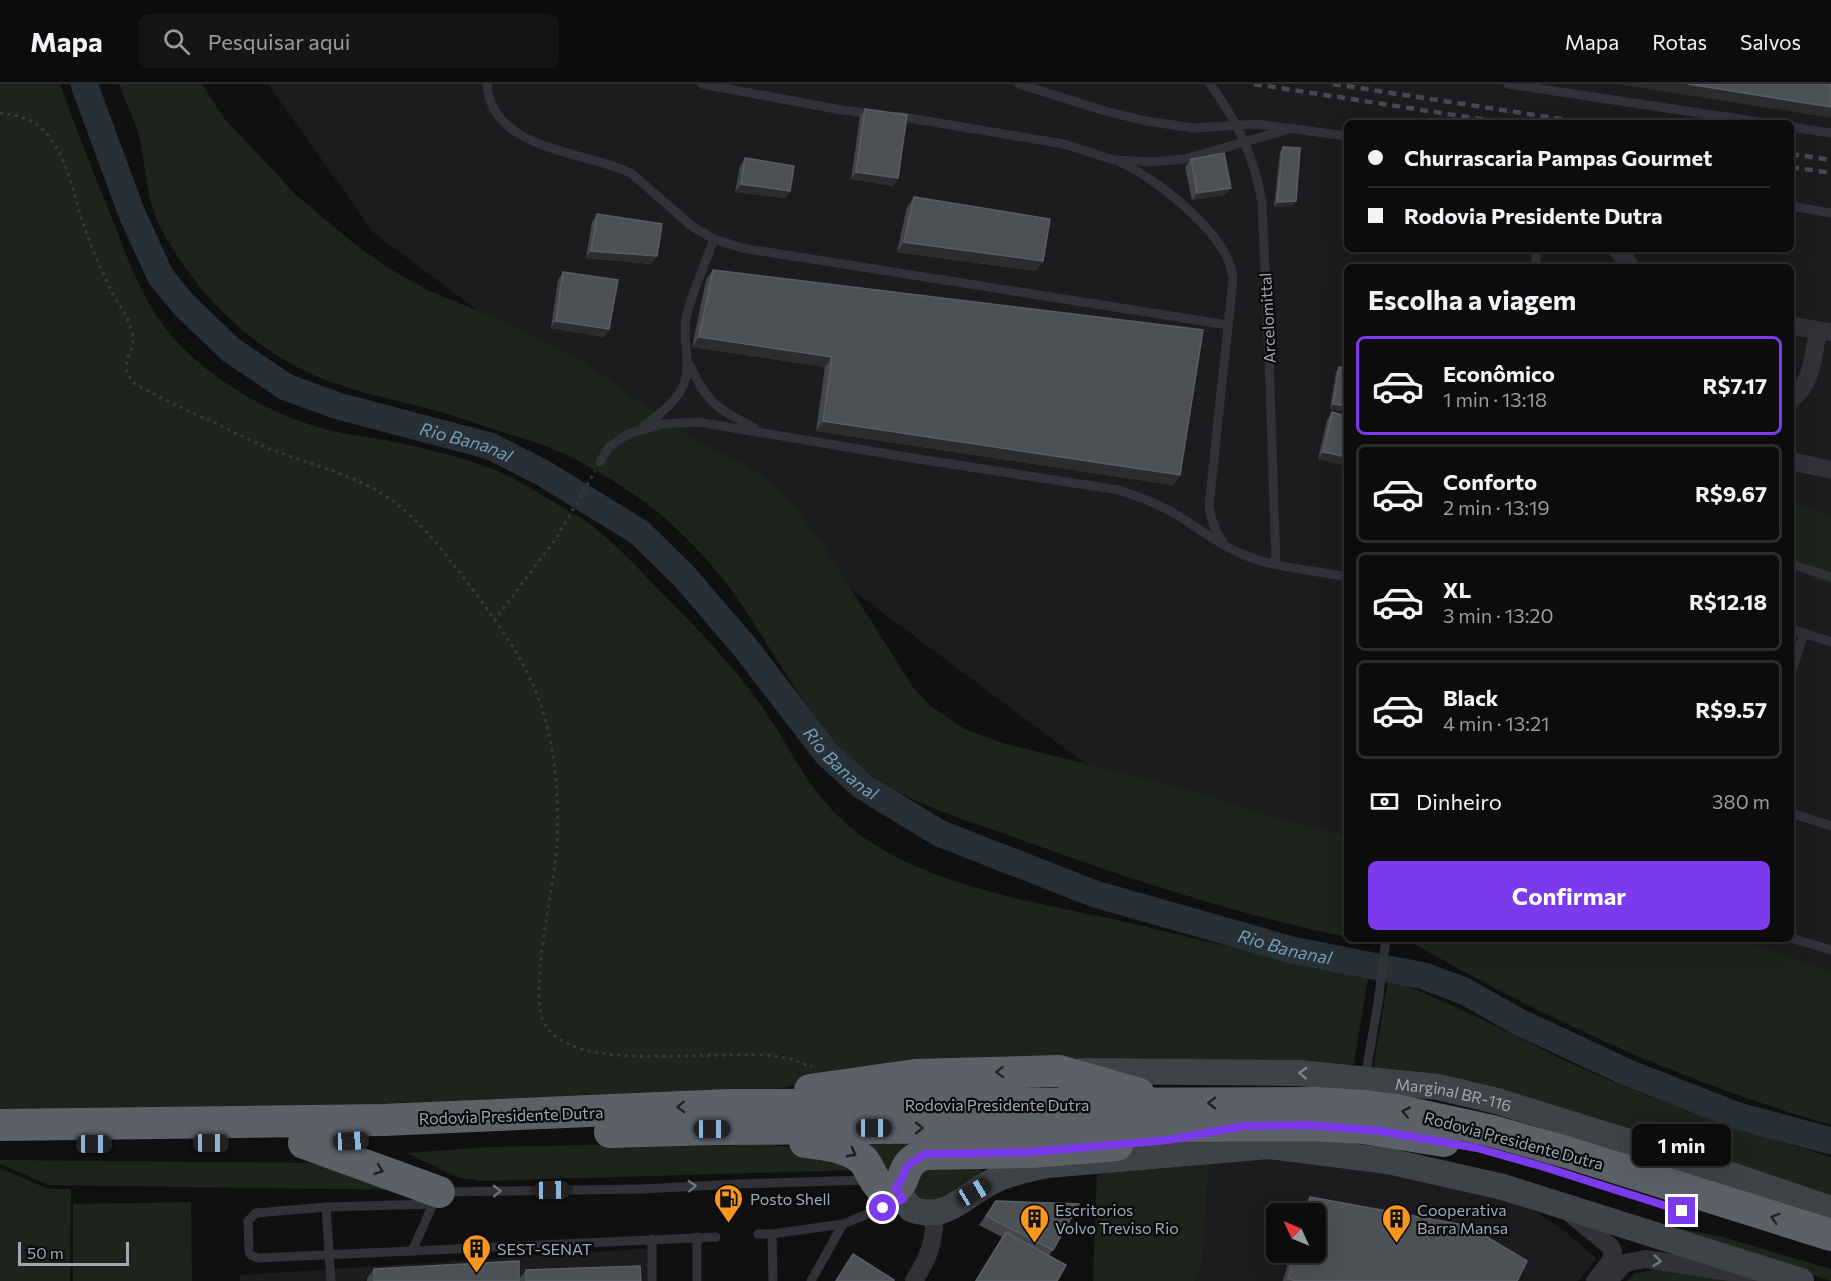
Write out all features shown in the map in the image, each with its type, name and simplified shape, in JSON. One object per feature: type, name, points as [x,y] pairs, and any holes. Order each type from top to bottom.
[{"type":"highway","points":[[720,1117],[881,1078],[915,1075],[1059,1071],[1172,1104]]},
{"type":"highway","name":"Rodovia Presidente Dutra","points":[[0,1125],[720,1117],[1172,1104],[1325,1103],[1365,1106],[1492,1131],[1831,1235]]},
{"type":"highway","points":[[720,1117],[843,1149],[862,1159],[890,1189],[900,1182],[907,1166],[925,1154],[1032,1152],[1136,1144],[1243,1126]]},
{"type":"highway","name":"Rodovia Presidente Dutra","points":[[0,1144],[304,1143],[720,1117],[1243,1126],[1310,1125],[1363,1128],[1477,1148],[1831,1257]]},
{"type":"highway","points":[[304,1143],[436,1198]]},
{"type":"main road","name":"Marginal BR-116","points":[[1059,1071],[1299,1073],[1363,1078],[1438,1088],[1497,1101],[1690,1161],[1831,1209]]},
{"type":"main road","points":[[890,1189],[911,1209],[935,1213],[945,1211],[990,1183],[1013,1173],[1048,1165],[1269,1146],[1388,1161],[1453,1174],[1557,1203],[1801,1281]]},
{"type":"street","points":[[1794,326],[1825,331],[1807,381],[1794,397]]},
{"type":"street","points":[[1794,461],[1831,470]]},
{"type":"street","points":[[1557,1203],[1612,1250],[1611,1262],[1595,1281]]},
{"type":"street","points":[[914,1281],[924,1264],[934,1238],[935,1213]]},
{"type":"street","points":[[1608,1281],[1625,1263],[1645,1259],[1784,1281]]},
{"type":"lane","points":[[487,84],[488,96],[495,111],[504,123],[527,139],[565,154],[618,167],[631,173],[693,227],[714,239],[742,248],[1228,325]]},
{"type":"lane","points":[[702,84],[751,88],[836,109],[897,116],[1064,144],[1133,168],[1160,186],[1189,211],[1225,253],[1232,267],[1233,279],[1209,506],[1217,533],[1227,547]]},
{"type":"lane","points":[[1019,84],[1105,111],[1146,121],[1194,128],[1257,124],[1344,136]]},
{"type":"lane","name":"Arcelomittal","points":[[1210,84],[1226,105],[1240,130],[1252,159],[1262,204],[1275,564]]},
{"type":"lane","points":[[1508,84],[1746,120]]},
{"type":"lane","points":[[1794,127],[1831,133]]},
{"type":"lane","points":[[1114,160],[1151,162],[1185,159],[1293,128]]},
{"type":"lane","points":[[1794,207],[1831,213]]},
{"type":"lane","points":[[640,429],[675,398],[683,386],[687,372],[684,338],[687,316],[714,239]]},
{"type":"lane","points":[[686,356],[701,388],[710,400],[733,417],[763,432]]},
{"type":"lane","points":[[600,462],[609,447],[617,440],[640,429],[663,424],[698,422],[1119,490],[1170,510],[1227,547],[1245,555],[1275,564],[1344,576]]},
{"type":"lane","points":[[1794,565],[1831,577]]},
{"type":"lane","points":[[1794,630],[1831,642]]},
{"type":"lane","points":[[1794,664],[1804,634]]},
{"type":"lane","points":[[1794,814],[1831,826]]},
{"type":"lane","points":[[1794,939],[1831,950]]},
{"type":"lane","points":[[1363,1078],[1378,1003],[1386,942]]},
{"type":"lane","points":[[716,1237],[255,1258],[248,1250],[248,1224],[250,1218],[256,1213],[436,1198],[737,1184],[890,1189]]},
{"type":"lane","points":[[811,1281],[843,1224],[890,1189]]},
{"type":"lane","points":[[412,1251],[436,1198]]},
{"type":"lane","points":[[327,1208],[331,1281]]},
{"type":"lane","points":[[758,1234],[843,1224]]},
{"type":"lane","points":[[772,1234],[772,1281]]},
{"type":"lane","points":[[697,1237],[697,1281]]},
{"type":"lane","points":[[652,1239],[652,1281]]},
{"type":"path","points":[[0,113],[30,120],[43,129],[65,164],[86,234],[111,292],[129,318],[134,337],[125,364],[127,375],[134,383],[268,448],[348,478],[384,495],[414,519],[441,549],[494,621],[527,674],[541,708],[557,783],[557,857],[543,943],[540,990],[541,1017],[546,1028],[573,1046],[591,1052],[626,1056],[768,1055],[790,1059],[813,1067]]},
{"type":"path","points":[[494,621],[557,537],[600,462]]},
{"type":"shaded area","points":[[0,84],[60,84],[124,250],[145,296],[158,318],[174,338],[213,374],[260,403],[309,424],[333,431],[423,448],[490,468],[524,484],[586,521],[624,554],[725,660],[761,705],[806,777],[826,804],[865,838],[896,857],[966,885],[1004,895],[1245,950],[1369,973],[1353,1068],[840,1077],[770,1090],[535,1097],[391,1105],[0,1112]]},
{"type":"shaded area","points":[[119,84],[202,84],[224,118],[295,194],[357,246],[390,269],[429,291],[499,319],[575,356],[689,436],[748,466],[771,484],[797,510],[822,543],[912,686],[932,707],[963,728],[999,742],[1184,788],[1291,822],[1344,835],[1344,936],[1264,918],[1140,881],[925,805],[881,782],[861,768],[827,733],[748,614],[714,569],[690,542],[639,498],[588,466],[543,445],[451,415],[364,392],[313,375],[289,363],[245,332],[206,295],[174,251],[161,228],[149,195],[142,148],[135,123]]},
{"type":"shaded area","points":[[268,84],[1831,84],[1831,1057],[1515,942],[1794,942],[1794,264],[1344,264],[1344,880],[1142,806],[374,233]]},
{"type":"shaded area","points":[[1794,504],[1831,515],[1831,585],[1809,576],[1794,564]]},
{"type":"shaded area","points":[[1411,942],[1749,942],[1831,972],[1831,1125],[1775,1108],[1666,1068],[1560,1021]]},
{"type":"shaded area","points":[[1388,980],[1467,1012],[1624,1086],[1831,1157],[1831,1202],[1373,1069]]},
{"type":"shaded area","points":[[1047,1140],[890,1176],[849,1144]]},
{"type":"shaded area","points":[[728,1142],[782,1146],[832,1154],[859,1170],[481,1181],[457,1177],[407,1153],[488,1147]]},
{"type":"shaded area","points":[[1209,1158],[1202,1264],[1195,1281],[1093,1281],[1097,1172]]},
{"type":"shaded area","points":[[1204,1159],[1272,1159],[1345,1163],[1494,1196],[1537,1212],[1567,1233],[1597,1259],[1578,1281],[1163,1281]]},
{"type":"shaded area","points":[[0,1160],[338,1163],[404,1190],[49,1185],[0,1164]]},
{"type":"shaded area","points":[[0,1168],[44,1187],[71,1189],[70,1281],[0,1281]]},
{"type":"shaded area","points":[[914,1168],[985,1168],[944,1204],[915,1197],[909,1179]]},
{"type":"shaded area","points":[[191,1202],[192,1281],[73,1281],[73,1204]]},
{"type":"shaded area","points":[[1658,1225],[1719,1236],[1831,1269],[1831,1281]]},
{"type":"shaded area","points":[[656,1248],[657,1281],[240,1281],[240,1275]]},
{"type":"shaded area","points":[[1654,1270],[1697,1274],[1735,1281],[1627,1281],[1635,1273]]},
{"type":"building","points":[[1688,84],[1831,84],[1831,107]]},
{"type":"building","points":[[865,109],[907,115],[898,178],[856,172]]},
{"type":"building","points":[[1283,147],[1300,148],[1296,201],[1277,202]]},
{"type":"building","points":[[1224,153],[1231,188],[1197,193],[1191,159]]},
{"type":"building","points":[[745,158],[794,166],[790,191],[741,184]]},
{"type":"building","points":[[914,197],[1050,219],[1043,261],[904,242]]},
{"type":"building","points":[[597,214],[662,224],[657,256],[591,251]]},
{"type":"building","points":[[713,270],[1203,330],[1180,475],[823,421],[832,357],[699,337]]},
{"type":"building","points":[[563,272],[618,280],[609,329],[556,321]]},
{"type":"building","points":[[1339,367],[1344,368],[1344,406],[1333,404]]},
{"type":"building","points":[[1332,412],[1344,415],[1344,456],[1323,452]]},
{"type":"building","name":"Cooperativa Barra Mansa","points":[[1310,1197],[1469,1226],[1527,1261],[1517,1281],[1295,1281],[1288,1278],[1292,1263],[1326,1263],[1326,1203],[1309,1203]]},
{"type":"building","name":"Escritorios Volvo Treviso Rio","points":[[996,1201],[1079,1204],[1053,1250],[986,1216]]},
{"type":"building","points":[[1006,1232],[1066,1265],[1057,1281],[976,1281]]},
{"type":"building","points":[[853,1254],[894,1280],[894,1281],[836,1281]]},
{"type":"building","points":[[519,1261],[519,1281],[374,1281],[374,1269]]},
{"type":"building","points":[[640,1266],[641,1281],[526,1281],[526,1270]]},
{"type":"waterway","name":"Rio Bananal","points":[[84,84],[132,214],[161,277],[184,305],[231,350],[286,387],[338,406],[490,446],[543,473],[639,532],[683,575],[744,646],[827,754],[862,786],[939,833],[1095,894],[1292,950],[1424,976],[1464,991],[1519,1022],[1626,1072],[1738,1116],[1831,1141]]},
{"type":"railway","points":[[1254,84],[1487,120]]},
{"type":"railway","points":[[1333,84],[1567,120]]},
{"type":"railway","points":[[1794,154],[1831,160]]},
{"type":"railway","points":[[1794,167],[1831,173]]},
{"type":"place","name":"Posto Shell","points":[[729,1224]]},
{"type":"place","name":"Escritorios Volvo Treviso Rio","points":[[1034,1244]]},
{"type":"place","name":"Cooperativa Barra Mansa","points":[[1396,1244]]},
{"type":"place","name":"SEST-SENAT","points":[[476,1274]]},
{"type":"route","points":[[883,1208],[903,1199],[895,1188],[905,1168],[925,1154],[1032,1152],[1136,1144],[1243,1126],[1310,1125],[1363,1128],[1477,1148],[1682,1211]]}]
